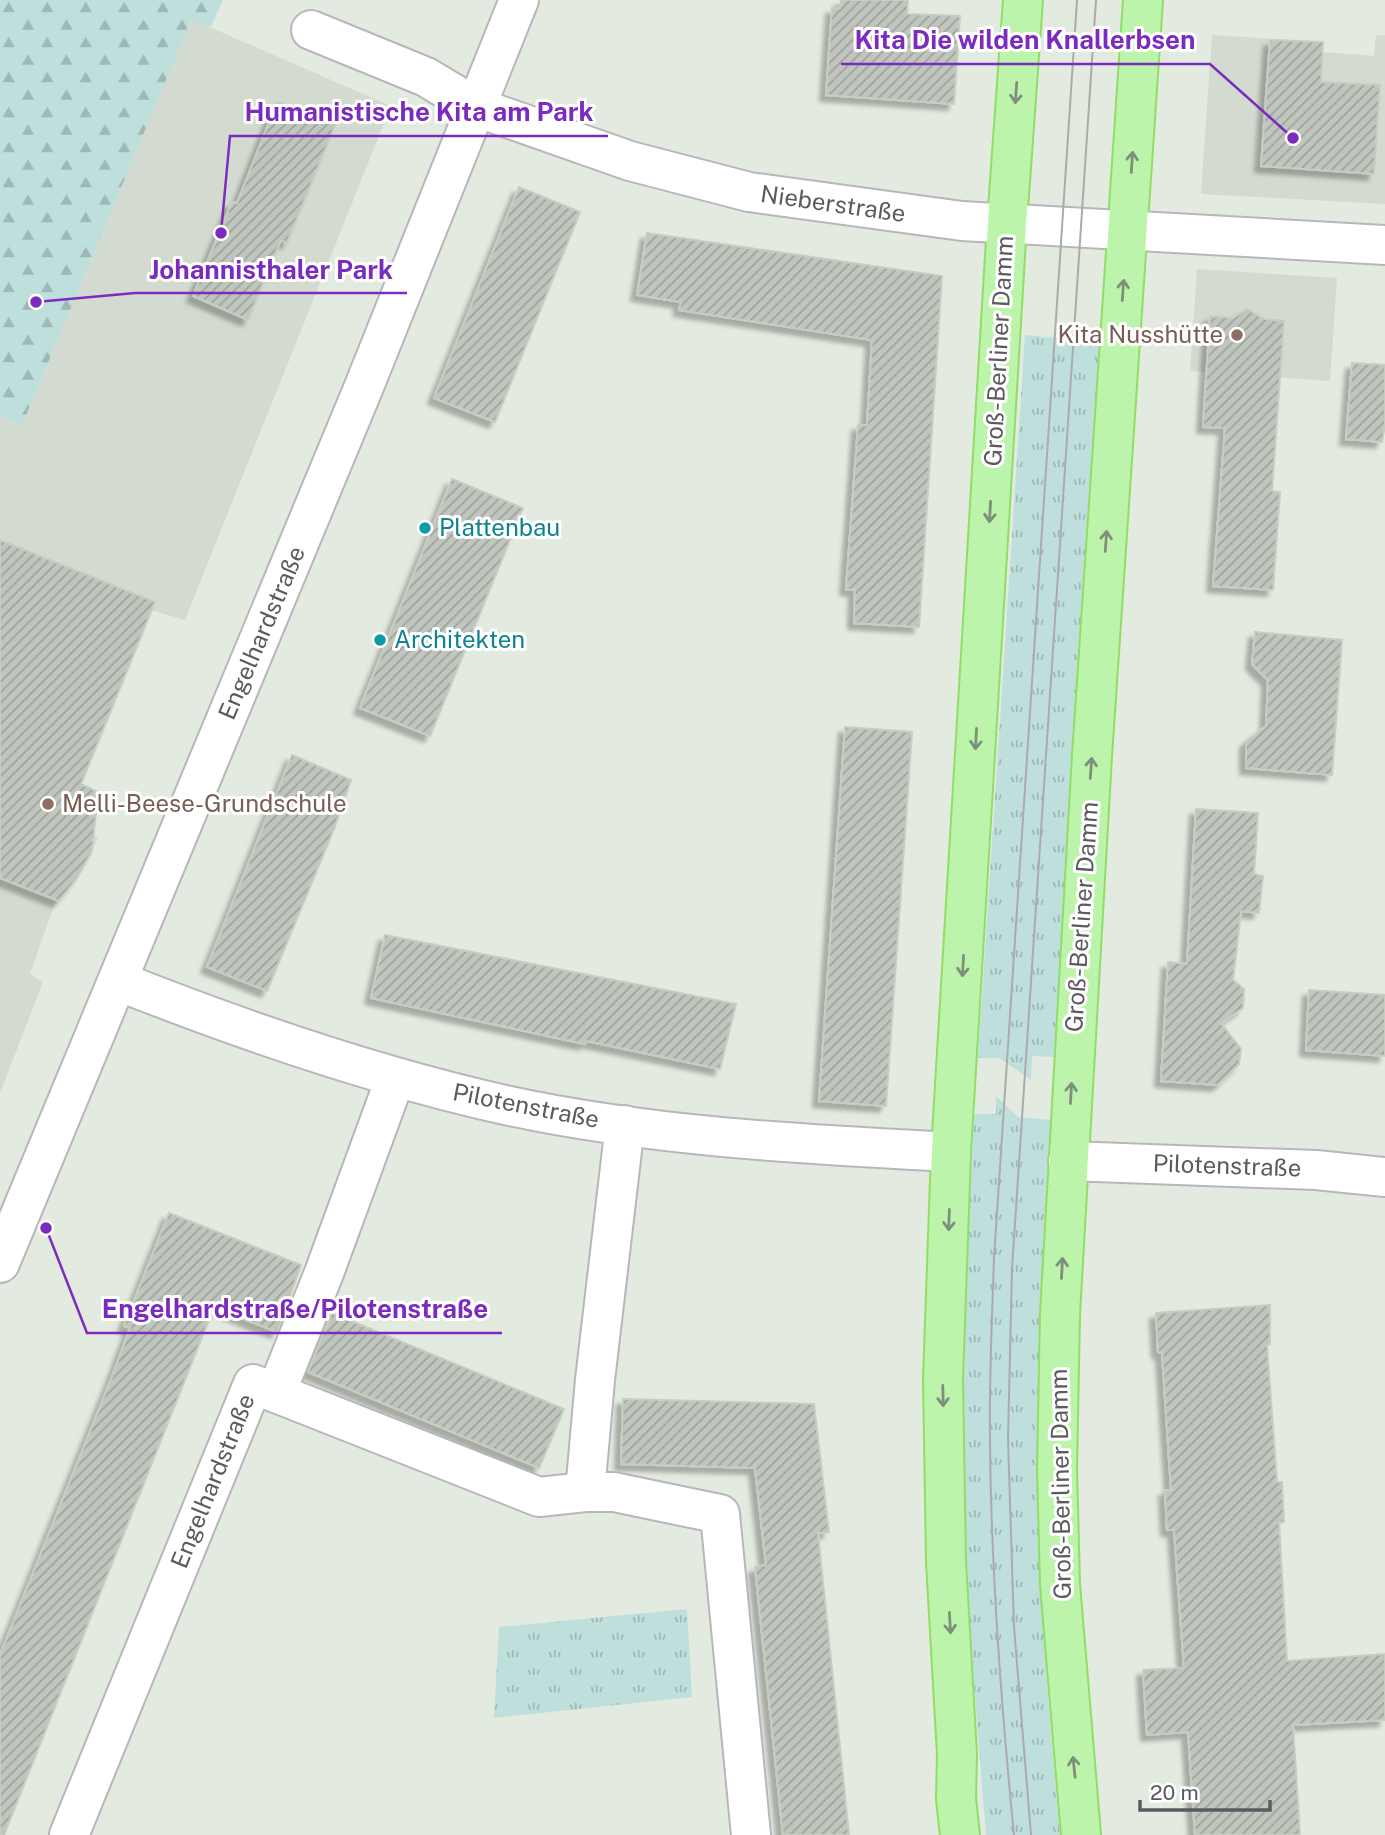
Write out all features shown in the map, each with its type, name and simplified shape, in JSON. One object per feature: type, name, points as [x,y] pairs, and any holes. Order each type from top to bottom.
[{"type":"main road","name":"Groß-Berliner Damm","points":[[960,1835],[956,1799],[957,1754],[946,1562],[943,1380],[951,1152],[1023,0]]},
{"type":"main road","name":"Groß-Berliner Damm","points":[[1081,1835],[1060,1584],[1057,1469],[1060,1314],[1089,796],[1143,0]]},
{"type":"street","name":"Engelhardstraße","points":[[0,1263],[358,402],[519,0]]},
{"type":"street","name":"Nieberstraße","points":[[311,30],[426,77],[476,107],[630,161],[749,192],[962,221],[1385,245]]},
{"type":"street","name":"Pilotenstraße","points":[[118,981],[221,1021],[395,1079],[508,1105],[625,1125],[731,1138],[951,1152]]},
{"type":"street","name":"Engelhardstraße","points":[[69,1835],[253,1384],[276,1393],[329,1260],[395,1079]]},
{"type":"street","points":[[585,1492],[625,1125]]},
{"type":"street","name":"Pilotenstraße","points":[[1068,1161],[1316,1170],[1385,1177]]},
{"type":"street","points":[[276,1393],[539,1497],[614,1492],[720,1514],[751,1835]]},
{"type":"shaded area","points":[[191,19],[391,106],[185,620],[151,610],[81,784],[98,792],[96,816],[89,834],[98,838],[77,878],[56,900],[30,974],[43,982],[0,1093],[0,416],[22,425]]},
{"type":"shaded area","points":[[1212,35],[1323,42],[1323,52],[1374,56],[1376,35],[1385,35],[1385,204],[1201,194]]},
{"type":"shaded area","points":[[1197,269],[1337,278],[1330,381],[1190,371]]},
{"type":"green space","points":[[0,0],[223,0],[211,27],[191,20],[22,425],[0,416]]},
{"type":"green space","points":[[1025,335],[1101,342],[1055,1057],[1032,1056],[1031,1080],[999,1058],[978,1058]]},
{"type":"green space","points":[[996,1096],[1018,1117],[1051,1120],[1040,1327],[1038,1482],[1040,1572],[1060,1835],[986,1835],[969,1600],[963,1416],[974,1114],[996,1114]]},
{"type":"green space","points":[[687,1609],[692,1697],[494,1718],[499,1627]]},
{"type":"building","points":[[841,0],[908,0],[907,14],[960,16],[954,104],[826,95],[832,8],[840,8]]},
{"type":"building","points":[[1270,40],[1323,42],[1321,82],[1380,85],[1374,174],[1261,166]]},
{"type":"building","points":[[277,102],[335,125],[287,243],[281,240],[248,320],[193,296],[232,202],[237,203]]},
{"type":"building","points":[[519,187],[580,212],[495,422],[434,398]]},
{"type":"building","points":[[647,233],[942,276],[919,627],[854,623],[855,590],[846,589],[858,425],[867,425],[872,340],[679,310],[681,302],[637,295]]},
{"type":"building","points":[[1247,309],[1264,319],[1284,321],[1272,491],[1280,492],[1273,590],[1213,586],[1225,428],[1203,427],[1210,316],[1233,318]]},
{"type":"building","points":[[1352,363],[1385,365],[1385,425],[1382,442],[1346,439]]},
{"type":"building","points":[[452,479],[523,508],[430,736],[360,708]]},
{"type":"building","name":"Melli-Beese-Grundschule","points":[[0,540],[155,602],[81,784],[98,792],[92,851],[77,878],[59,901],[0,878]]},
{"type":"building","points":[[1255,632],[1342,640],[1332,775],[1246,768],[1246,742],[1266,726],[1268,680],[1252,664]]},
{"type":"building","points":[[845,727],[912,732],[886,1106],[819,1101]]},
{"type":"building","points":[[292,755],[351,780],[334,829],[267,991],[207,967]]},
{"type":"building","points":[[1196,809],[1258,813],[1254,874],[1263,876],[1259,913],[1241,911],[1233,980],[1244,989],[1243,1008],[1221,1023],[1241,1049],[1239,1064],[1218,1085],[1161,1081],[1168,962],[1187,964]]},
{"type":"building","points":[[385,935],[736,1004],[720,1069],[586,1041],[585,1044],[371,998]]},
{"type":"building","points":[[1309,990],[1385,995],[1385,1056],[1306,1050]]},
{"type":"building","points":[[169,1213],[301,1265],[277,1332],[214,1307],[4,1835],[0,1835],[0,1655],[112,1377],[130,1328],[124,1326]]},
{"type":"building","points":[[1270,1305],[1270,1344],[1267,1345],[1277,1482],[1282,1482],[1284,1522],[1279,1523],[1287,1661],[1385,1654],[1385,1720],[1293,1725],[1300,1835],[1195,1835],[1188,1732],[1147,1735],[1143,1670],[1184,1668],[1174,1530],[1167,1530],[1165,1490],[1171,1490],[1162,1353],[1158,1352],[1156,1313]]},
{"type":"building","points":[[332,1313],[564,1409],[539,1468],[308,1372]]},
{"type":"building","points":[[623,1399],[814,1404],[829,1532],[818,1533],[849,1835],[783,1835],[755,1567],[766,1565],[755,1468],[621,1464]]},
{"type":"tram line","points":[[1014,1835],[992,1539],[990,1417],[994,1258],[1077,0]]},
{"type":"tram line","points":[[1031,1835],[1014,1627],[1008,1439],[1012,1269],[1096,0]]},
{"type":"place","name":"Kita Die wilden Knallerbsen","points":[[1293,138]]},
{"type":"place","name":"Humanistische Kita am Park","points":[[221,233]]},
{"type":"place","name":"Johannisthaler Park","points":[[36,302]]},
{"type":"place","name":"Kita Nusshütte","points":[[1237,335]]},
{"type":"place","name":"Plattenbau","points":[[425,528]]},
{"type":"place","name":"Architekten","points":[[380,640]]},
{"type":"place","name":"Melli-Beese-Grundschule","points":[[48,804]]},
{"type":"place","name":"Engelhardstraße/Pilotenstraße","points":[[46,1228]]}]
